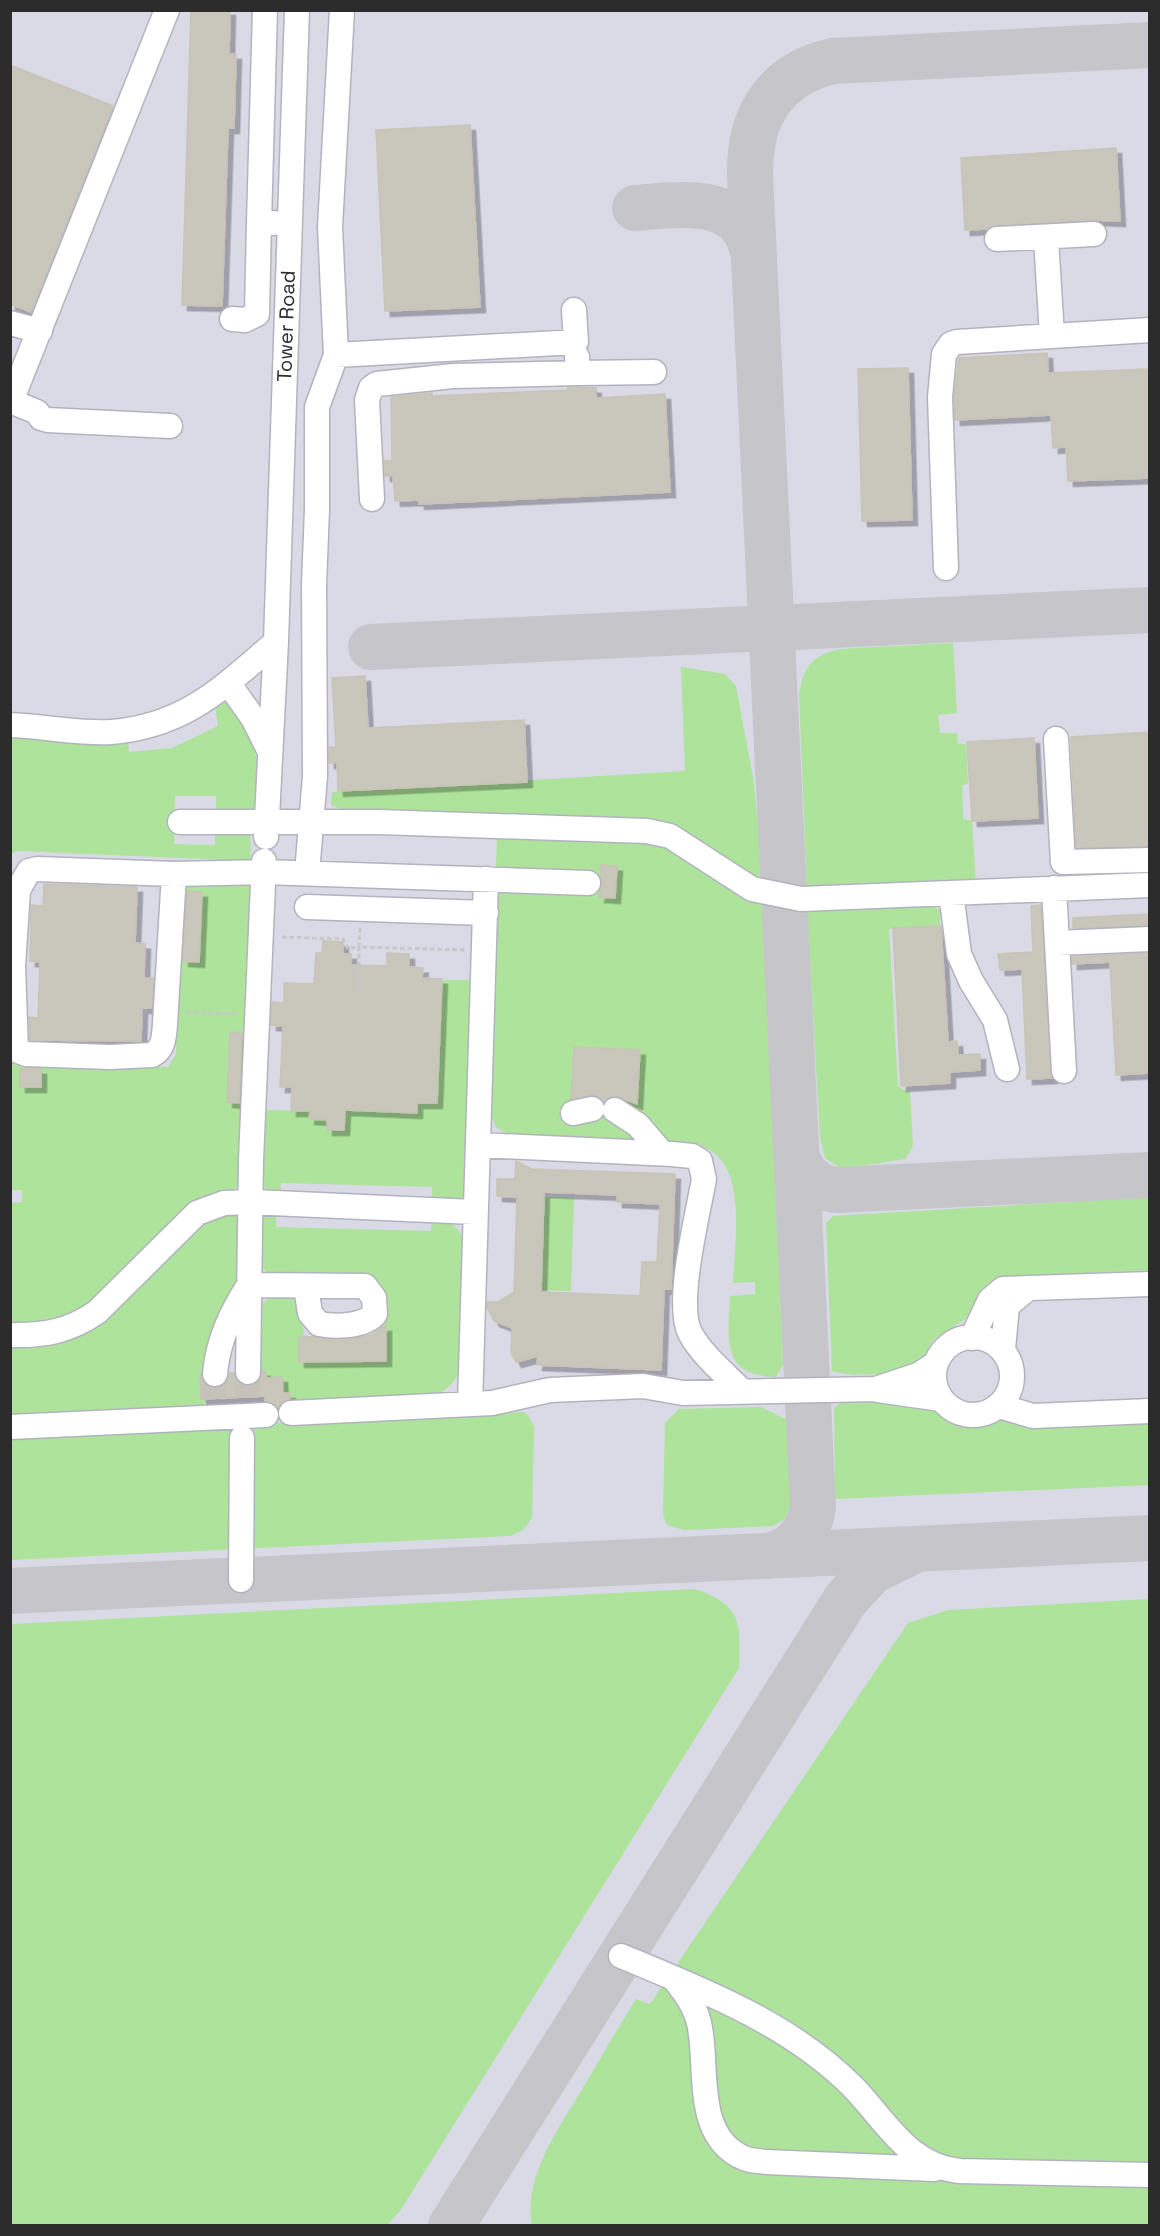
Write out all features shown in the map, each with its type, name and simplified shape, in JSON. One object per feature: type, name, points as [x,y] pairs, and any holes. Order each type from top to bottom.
[{"type":"street","points":[[167,10],[11,401],[37,412],[42,419],[48,420],[170,426]]},
{"type":"street","points":[[232,319],[245,320],[257,314],[265,10]]},
{"type":"street","name":"Tower Road","points":[[266,829],[276,642],[297,10]]},
{"type":"street","points":[[307,873],[315,776],[314,585],[317,407],[336,355],[330,226],[342,10]]},
{"type":"street","points":[[259,222],[289,223]]},
{"type":"street","points":[[997,239],[1094,234]]},
{"type":"street","points":[[1046,238],[1052,336]]},
{"type":"street","points":[[574,310],[578,373]]},
{"type":"street","points":[[10,323],[40,332]]},
{"type":"street","points":[[946,568],[940,397],[944,354],[951,344],[1149,330]]},
{"type":"street","points":[[336,355],[576,342]]},
{"type":"street","points":[[372,499],[367,400],[371,388],[377,384],[453,376],[654,372]]},
{"type":"street","points":[[10,725],[109,732],[147,726],[196,706],[228,684],[276,642]]},
{"type":"street","points":[[228,684],[253,718],[270,752]]},
{"type":"street","points":[[1056,739],[1063,862],[1057,943],[1064,1071]]},
{"type":"street","points":[[180,822],[266,829],[312,823],[412,823],[647,831],[670,836],[742,884],[767,894],[807,900],[1149,885]]},
{"type":"street","points":[[1063,862],[1149,860]]},
{"type":"street","points":[[248,1372],[251,1202],[264,867]]},
{"type":"street","points":[[174,874],[162,1047],[152,1055],[110,1057],[26,1054],[16,1050],[14,1046],[13,966],[18,890],[25,875],[37,869],[174,874],[264,867],[307,873],[588,883]]},
{"type":"street","points":[[470,1404],[474,1212],[479,1145],[486,879]]},
{"type":"street","points":[[951,893],[959,954],[971,981],[995,1020],[1007,1069]]},
{"type":"street","points":[[307,907],[486,913]]},
{"type":"street","points":[[1057,943],[1149,939]]},
{"type":"street","points":[[593,1111],[626,1115],[638,1125],[662,1153]]},
{"type":"street","points":[[479,1145],[662,1153],[692,1156],[700,1161],[704,1179],[685,1293],[686,1320],[695,1341],[742,1391]]},
{"type":"street","points":[[10,1335],[63,1331],[84,1321],[97,1312],[197,1213],[224,1203],[251,1202],[474,1212]]},
{"type":"street","points":[[972,1338],[983,1311],[997,1292],[1014,1287],[1027,1289],[1149,1284]]},
{"type":"street","points":[[249,1285],[306,1287]]},
{"type":"street","points":[[215,1374],[218,1349],[225,1330],[235,1306],[249,1285]]},
{"type":"street","points":[[1003,1349],[1007,1306],[1027,1289]]},
{"type":"street","points":[[972,1338],[992,1341],[1003,1349],[1009,1358],[1013,1379],[1006,1398],[999,1406],[985,1414],[968,1416],[953,1410],[941,1399],[934,1382],[936,1364],[947,1346],[956,1340],[972,1338]]},
{"type":"street","points":[[876,1389],[918,1375],[936,1364]]},
{"type":"street","points":[[291,1413],[492,1403],[550,1390],[643,1386],[683,1393],[876,1389],[941,1399]]},
{"type":"street","points":[[999,1406],[1033,1416],[1149,1411]]},
{"type":"street","points":[[10,1428],[214,1409],[251,1416],[241,1580]]},
{"type":"street","points":[[621,1956],[745,2010],[814,2052],[852,2087],[903,2146],[915,2156],[942,2169]]},
{"type":"street","points":[[674,1978],[693,2003],[700,2029],[710,2123],[723,2142],[744,2158],[766,2162],[1019,2174],[1149,2175]]},
{"type":"path","points":[[359,992],[360,909]]},
{"type":"path","points":[[262,936],[343,939],[347,948],[485,950]]},
{"type":"path","points":[[138,1010],[258,1015]]},
{"type":"shaded area","points":[[11,11],[1149,11],[1149,2225],[11,2226]]},
{"type":"green space","points":[[953,643],[957,713],[938,715],[940,733],[957,733],[958,744],[966,744],[968,784],[962,785],[963,819],[972,821],[976,885],[807,890],[799,694],[807,669],[822,655],[840,649]]},
{"type":"green space","points":[[681,667],[725,674],[736,686],[754,783],[763,884],[688,837],[351,814],[331,805],[332,792],[685,771]]},
{"type":"green space","points":[[229,697],[247,729],[255,754],[260,779],[259,799],[253,813],[216,813],[216,796],[175,796],[174,844],[215,845],[215,830],[250,831],[251,861],[18,851],[11,854],[11,736],[128,739],[129,752],[172,748],[218,726],[215,705]]},
{"type":"green space","points":[[497,835],[651,837],[712,870],[763,904],[783,1364],[776,1377],[758,1375],[745,1370],[737,1363],[732,1353],[729,1341],[730,1296],[755,1294],[755,1282],[733,1283],[736,1207],[733,1187],[727,1170],[718,1156],[703,1147],[694,1145],[512,1137],[496,1127],[488,1110]]},
{"type":"green space","points":[[247,881],[251,885],[240,1184],[71,1319],[11,1326],[11,1203],[22,1202],[22,1190],[11,1190],[11,1061],[168,1067],[176,1054],[179,889],[181,884]]},
{"type":"green space","points":[[933,905],[940,911],[940,926],[889,929],[898,1087],[910,1092],[913,1146],[905,1159],[842,1169],[825,1158],[820,1137],[807,909]]},
{"type":"green space","points":[[437,980],[475,980],[466,1195],[459,1200],[432,1198],[432,1187],[281,1183],[280,1195],[268,1193],[263,1184],[266,1110],[310,1111],[310,1119],[327,1120],[327,1130],[344,1130],[345,1049],[366,1049],[365,1112],[381,1112],[381,1101]]},
{"type":"green space","points":[[545,1197],[574,1198],[571,1291],[534,1290],[534,1281],[542,1281]]},
{"type":"green space","points":[[1149,1197],[1149,1270],[1002,1277],[988,1284],[973,1314],[933,1340],[919,1366],[876,1374],[832,1371],[826,1223],[833,1216]]},
{"type":"green space","points":[[276,1212],[276,1227],[431,1231],[432,1220],[447,1222],[458,1229],[463,1239],[461,1367],[450,1386],[431,1396],[290,1404],[290,1393],[283,1393],[282,1377],[266,1378],[265,1371],[256,1372],[259,1307],[272,1295],[286,1295],[301,1301],[304,1336],[299,1336],[300,1362],[386,1361],[383,1298],[269,1275],[260,1264],[262,1219],[268,1213]]},
{"type":"green space","points":[[236,1213],[240,1216],[239,1282],[209,1374],[200,1375],[201,1399],[206,1399],[202,1407],[11,1418],[10,1344],[36,1345],[207,1217]]},
{"type":"green space","points":[[841,1402],[934,1403],[954,1419],[986,1425],[1006,1418],[1149,1419],[1149,1485],[835,1499],[834,1408]]},
{"type":"green space","points":[[761,1407],[787,1420],[790,1433],[790,1508],[785,1519],[773,1526],[684,1530],[667,1525],[663,1515],[665,1423],[679,1409]]},
{"type":"green space","points":[[523,1412],[528,1415],[534,1427],[532,1518],[523,1530],[510,1536],[11,1560],[10,1434]]},
{"type":"green space","points":[[694,1589],[721,1601],[735,1617],[739,1638],[739,1668],[400,2211],[387,2225],[11,2225],[11,1624]]},
{"type":"green space","points":[[1149,1599],[1149,2225],[532,2226],[533,2188],[546,2152],[636,1999],[650,2004],[908,1623],[948,1610]]},
{"type":"building","points":[[191,10],[230,10],[229,54],[236,54],[234,128],[228,128],[222,306],[182,305]]},
{"type":"building","points":[[10,65],[113,106],[31,312],[10,304]]},
{"type":"building","points":[[470,125],[480,307],[385,311],[376,130]]},
{"type":"building","points":[[1116,148],[1120,221],[1093,220],[996,225],[987,229],[965,230],[961,158]]},
{"type":"building","points":[[1047,353],[1048,373],[1149,369],[1149,478],[1068,481],[1066,447],[1053,448],[1051,415],[955,420],[954,397],[959,358]]},
{"type":"building","points":[[908,368],[912,520],[862,521],[858,369]]},
{"type":"building","points":[[568,387],[596,388],[596,398],[665,394],[670,492],[419,504],[419,500],[395,501],[393,476],[385,476],[384,461],[392,461],[391,397],[432,393],[432,396],[568,390]]},
{"type":"building","points":[[365,676],[368,728],[524,720],[527,782],[338,791],[337,763],[329,763],[329,747],[336,747],[332,678]]},
{"type":"building","points":[[1149,732],[1149,846],[1076,847],[1071,737]]},
{"type":"building","points":[[1034,738],[1038,818],[972,821],[967,742]]},
{"type":"building","points":[[600,865],[617,866],[615,898],[599,897],[602,883]]},
{"type":"building","points":[[44,884],[137,887],[135,943],[145,944],[144,978],[153,978],[152,1008],[142,1008],[141,1041],[30,1040],[29,1017],[38,1018],[40,962],[30,961],[31,905],[43,906]]},
{"type":"building","points":[[187,891],[202,892],[199,962],[183,961]]},
{"type":"building","points":[[1041,905],[1052,1078],[1027,1079],[1022,969],[1000,970],[998,954],[1033,952],[1031,906]]},
{"type":"building","points":[[1149,914],[1149,925],[1073,928],[1073,918]]},
{"type":"building","points":[[941,926],[948,1042],[957,1041],[958,1055],[980,1054],[980,1070],[950,1072],[950,1083],[901,1086],[893,928]]},
{"type":"building","points":[[323,941],[343,942],[343,954],[351,954],[351,965],[387,966],[387,953],[409,954],[409,967],[423,968],[422,978],[442,979],[437,1103],[417,1103],[417,1113],[345,1110],[344,1130],[327,1130],[327,1120],[309,1119],[310,1111],[291,1111],[292,1087],[280,1087],[283,1026],[271,1025],[272,1002],[284,1003],[284,983],[314,984],[316,953],[322,953]]},
{"type":"building","points":[[1149,953],[1149,1073],[1116,1075],[1110,962],[1072,964],[1072,957]]},
{"type":"building","points":[[230,1032],[242,1033],[239,1103],[227,1102]]},
{"type":"building","points":[[574,1047],[640,1050],[637,1104],[616,1096],[604,1102],[596,1095],[571,1099]]},
{"type":"building","points":[[41,1069],[41,1087],[20,1087],[20,1070]]},
{"type":"building","points":[[516,1161],[531,1169],[675,1174],[671,1289],[664,1289],[661,1370],[537,1365],[538,1356],[516,1362],[511,1352],[512,1328],[494,1321],[487,1307],[487,1302],[498,1302],[514,1292],[517,1197],[497,1196],[497,1179],[515,1179]],"holes":[[[544,1192],[617,1195],[617,1202],[660,1204],[657,1262],[642,1262],[640,1296],[541,1292]]]},
{"type":"building","points":[[386,1326],[386,1361],[299,1362],[299,1336],[351,1339],[372,1335]]},
{"type":"building","points":[[262,1371],[265,1371],[266,1378],[282,1377],[283,1393],[290,1393],[290,1399],[283,1401],[278,1407],[265,1401],[265,1396],[201,1399],[200,1374],[206,1385],[214,1388],[226,1383],[230,1373],[234,1373],[241,1384],[254,1385],[260,1379]]},
{"type":"taxiway","points":[[770,1556],[786,1549],[799,1538],[808,1524],[813,1507],[750,174],[754,134],[769,101],[781,87],[795,76],[833,61],[1150,45]]},
{"type":"taxiway","points":[[635,208],[690,205],[724,212],[737,222],[748,236],[754,256]]},
{"type":"taxiway","points":[[371,647],[1150,610]]},
{"type":"taxiway","points":[[796,1153],[801,1167],[810,1179],[829,1189],[837,1190],[1150,1175]]},
{"type":"taxiway","points":[[10,1591],[1150,1538]]},
{"type":"taxiway","points":[[451,2226],[846,1599],[872,1571],[911,1552]]},
{"type":"tunnel","points":[[247,1397],[248,1372]]},
{"type":"tunnel","points":[[214,1399],[215,1374]]}]
